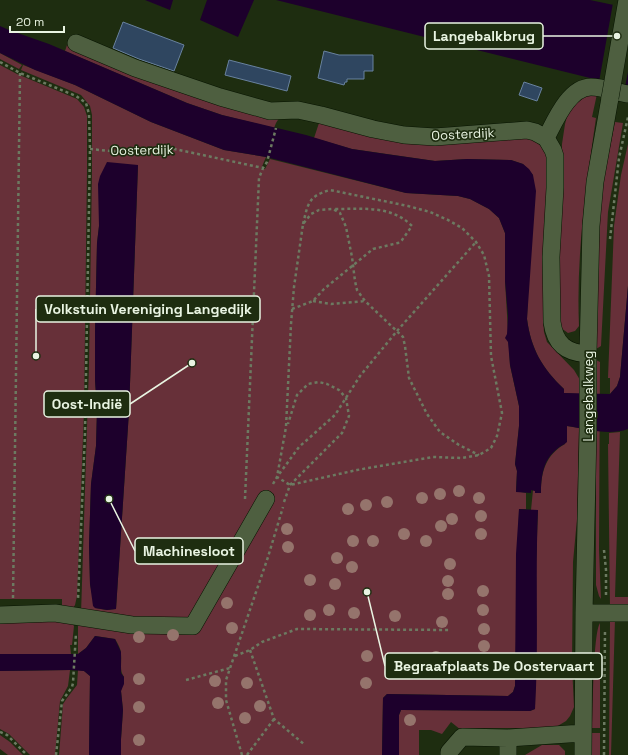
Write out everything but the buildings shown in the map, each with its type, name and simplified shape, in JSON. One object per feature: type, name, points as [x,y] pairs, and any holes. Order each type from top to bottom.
[{"type":"street","name":"Langebalkweg","points":[[583,755],[588,354],[592,206],[627,0]]},
{"type":"street","name":"Oosterdijk","points":[[76,42],[135,68],[220,97],[270,111],[282,117],[298,110],[322,115],[373,130],[404,135],[435,137],[527,130],[535,132],[546,138]]},
{"type":"street","points":[[588,354],[575,353],[564,347],[557,340],[553,332],[551,257],[555,188],[555,156],[546,138],[567,102],[574,94],[582,89],[591,87],[628,94]]},
{"type":"street","points":[[6,615],[55,613],[132,625],[193,626],[266,499]]},
{"type":"street","points":[[584,613],[628,613]]},
{"type":"street","points":[[449,755],[449,752],[462,737],[508,738],[583,733]]},
{"type":"street","points":[[508,738],[508,755]]},
{"type":"path","points":[[0,62],[20,73],[76,96],[86,103],[89,114],[90,149],[85,433],[78,617],[74,645],[73,683],[72,687],[62,701],[56,755]]},
{"type":"path","points":[[6,615],[20,73]]},
{"type":"path","points":[[245,504],[259,178],[267,162],[282,117]]},
{"type":"path","points":[[610,240],[619,158],[628,117]]},
{"type":"path","name":"Oosterdijk","points":[[90,149],[120,152],[170,148],[263,168]]},
{"type":"path","points":[[330,190],[430,212],[462,228],[476,242],[484,255],[489,276],[491,356],[502,413],[497,436],[491,448],[479,455],[462,458],[432,457],[357,470],[290,485],[277,476],[286,428],[292,310],[303,224],[307,208],[312,199],[318,193],[330,190]]},
{"type":"path","points":[[292,310],[313,301],[324,289],[373,249],[398,243],[412,226],[404,218],[393,213],[380,210],[319,210],[311,214],[303,224]]},
{"type":"path","points":[[333,210],[340,213],[346,227],[355,281],[358,290],[365,301],[403,338],[409,378],[427,414],[440,432],[459,445],[479,455]]},
{"type":"path","points":[[266,499],[277,476],[299,447],[335,415],[360,376],[397,331],[476,242]]},
{"type":"path","points":[[313,301],[331,304],[365,301]]},
{"type":"path","points":[[242,755],[226,700],[226,680],[268,557],[290,485],[342,433],[349,416],[346,398],[339,390],[327,384],[319,382],[308,384],[297,395],[286,428]]},
{"type":"path","points":[[234,656],[250,650],[262,642],[297,629],[450,630]]},
{"type":"path","points":[[250,650],[274,719],[304,745]]},
{"type":"path","points":[[186,680],[230,668]]},
{"type":"path","points":[[247,755],[274,719]]},
{"type":"path","points":[[0,732],[7,735],[27,755]]},
{"type":"shaded area","points":[[145,0],[173,0],[170,10]]},
{"type":"shaded area","points":[[207,0],[254,0],[238,37],[200,20]]},
{"type":"shaded area","points":[[276,0],[590,0],[628,8],[628,86],[590,78]]},
{"type":"shaded area","points":[[0,26],[49,44],[187,103],[222,115],[306,135],[352,149],[435,161],[467,159],[511,160],[523,164],[533,175],[536,191],[527,319],[531,340],[544,366],[564,389],[564,393],[610,394],[617,386],[620,377],[628,286],[628,429],[605,432],[567,426],[567,442],[552,453],[544,469],[542,475],[541,493],[535,493],[535,491],[531,490],[531,493],[516,492],[517,471],[515,464],[519,426],[519,406],[510,365],[508,342],[505,338],[507,334],[508,316],[505,281],[505,233],[499,218],[489,209],[470,199],[458,196],[406,193],[266,157],[224,150],[151,122],[75,85],[35,70],[0,53]]},
{"type":"shaded area","points":[[67,45],[168,86],[281,115],[274,128],[222,115],[187,103],[65,51]]},
{"type":"shaded area","points":[[0,53],[22,65],[19,69],[0,59]]},
{"type":"shaded area","points":[[0,65],[17,74],[77,99],[84,107],[87,116],[84,410],[77,596],[73,608],[62,609],[62,599],[0,599]]},
{"type":"shaded area","points":[[23,65],[75,85],[151,122],[224,150],[266,157],[261,169],[265,169],[270,159],[406,193],[458,196],[470,199],[489,209],[499,218],[505,233],[505,281],[510,365],[519,406],[519,426],[515,464],[517,471],[516,491],[526,493],[526,509],[519,509],[515,686],[513,692],[508,696],[387,694],[383,698],[382,755],[121,755],[123,710],[121,691],[124,677],[121,669],[120,648],[115,639],[95,636],[86,648],[78,654],[78,625],[188,622],[81,614],[89,365],[92,115],[90,106],[81,95],[21,70]],"holes":[[[138,165],[129,411],[116,609],[107,610],[95,608],[90,584],[89,545],[91,484],[96,446],[97,410],[95,380],[97,243],[99,226]]]},
{"type":"shaded area","points":[[597,94],[592,117],[596,118],[585,196],[580,248],[578,300],[579,326],[575,331],[568,333],[561,328],[558,309],[562,144],[570,106],[578,97]]},
{"type":"shaded area","points":[[320,120],[379,135],[515,134],[535,141],[542,147],[546,152],[550,180],[543,320],[544,332],[547,342],[574,370],[580,380],[579,394],[564,393],[564,389],[544,366],[531,340],[527,319],[533,175],[523,164],[511,160],[467,159],[435,161],[352,149],[314,138]]},
{"type":"shaded area","points":[[615,122],[623,123],[608,212],[601,346],[596,349],[600,212],[604,178]]},
{"type":"shaded area","points":[[628,144],[628,286],[620,377],[617,386],[610,394],[610,378],[608,378],[614,226],[621,175]]},
{"type":"shaded area","points":[[107,162],[138,165],[129,411],[116,609],[107,610],[95,608],[93,606],[90,584],[89,545],[91,484],[96,446],[97,410],[95,380],[95,332],[97,243],[99,226],[98,184]]},
{"type":"shaded area","points":[[596,360],[600,362],[599,550],[601,599],[596,585]]},
{"type":"shaded area","points":[[567,426],[579,428],[577,519],[573,562],[572,665],[574,707],[570,716],[566,721],[556,727],[549,728],[463,728],[461,730],[451,722],[442,734],[431,730],[419,730],[419,755],[399,755],[399,715],[401,710],[530,711],[535,709],[536,563],[538,511],[531,510],[533,490],[541,493],[542,478],[546,464],[553,453],[565,444]]},
{"type":"shaded area","points":[[620,432],[615,597],[628,597],[628,608],[610,608],[608,444],[609,433]]},
{"type":"shaded area","points":[[519,509],[538,510],[537,659],[535,709],[530,711],[401,710],[399,715],[399,755],[382,755],[383,698],[387,694],[508,696],[513,692],[515,686],[516,554]]},
{"type":"shaded area","points":[[615,619],[611,755],[609,755],[610,621]]},
{"type":"shaded area","points":[[0,620],[70,620],[74,626],[72,645],[70,645],[71,654],[0,654]]},
{"type":"shaded area","points":[[600,623],[600,728],[592,728],[596,641]]},
{"type":"shaded area","points":[[95,636],[115,639],[121,652],[121,673],[124,677],[124,684],[121,691],[123,710],[121,755],[89,755],[90,676],[84,671],[0,671],[0,654],[78,654],[86,648]]},
{"type":"shaded area","points":[[70,670],[68,686],[60,701],[55,755],[30,755],[9,734],[0,729],[0,671]]},
{"type":"shaded area","points":[[78,670],[84,671],[90,676],[89,755],[59,755],[63,704],[77,685]]},
{"type":"shaded area","points":[[592,733],[600,733],[600,755],[592,755]]},
{"type":"shaded area","points":[[0,735],[10,742],[23,755],[8,755],[0,749]]},
{"type":"shaded area","points":[[542,745],[559,745],[565,751],[565,755],[525,755]]},
{"type":"pier","points":[[613,3],[628,6],[628,72],[625,87],[599,82]]},
{"type":"place","name":"Langebalkbrug","points":[[617,36]]},
{"type":"place","name":"Volkstuin Vereniging Langedijk","points":[[36,356]]},
{"type":"place","name":"Oost-Indië","points":[[192,363]]},
{"type":"place","name":"Machinesloot","points":[[109,499]]},
{"type":"place","name":"Begraafplaats De Oostervaart","points":[[367,592]]}]
